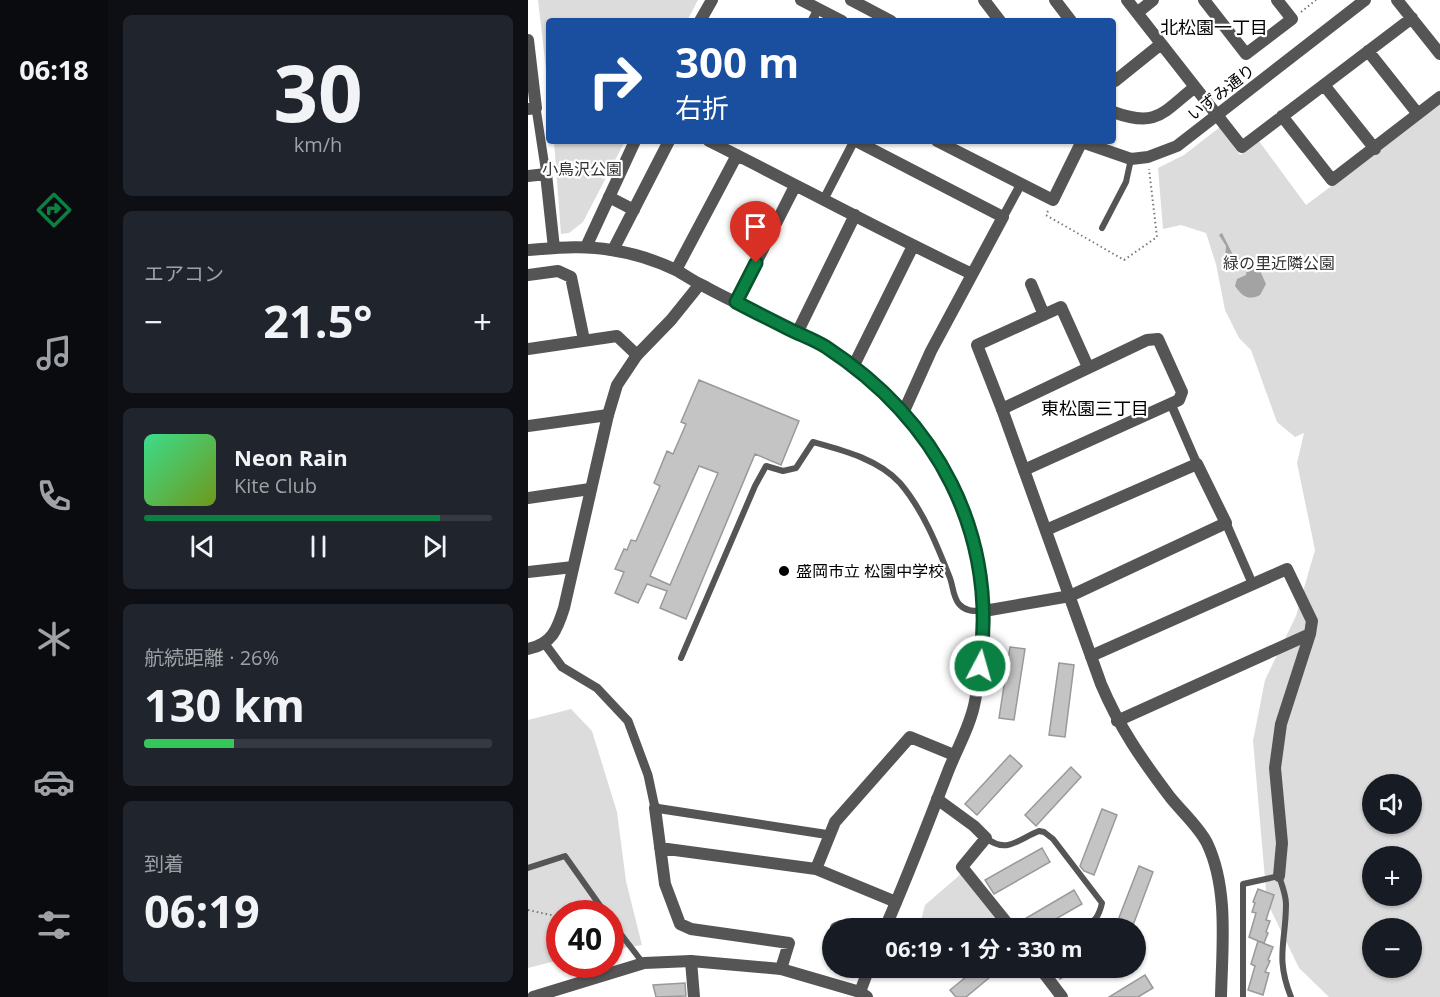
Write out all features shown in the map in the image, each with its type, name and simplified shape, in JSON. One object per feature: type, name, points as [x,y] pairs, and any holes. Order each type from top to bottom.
[{"type":"street","points":[[702,18],[712,0]]},
{"type":"street","points":[[801,0],[836,18]]},
{"type":"street","points":[[851,0],[885,18]]},
{"type":"street","points":[[984,0],[998,18]]},
{"type":"street","points":[[1055,0],[1069,18]]},
{"type":"street","points":[[1127,0],[1242,147],[1412,18]]},
{"type":"street","points":[[1137,12],[1153,0]]},
{"type":"street","points":[[1204,0],[1246,54],[1292,19],[1277,0]]},
{"type":"street","name":"いずみ通り","points":[[1089,144],[1131,159],[1148,157],[1178,146],[1365,0]]},
{"type":"street","points":[[1397,0],[1440,54]]},
{"type":"street","points":[[814,18],[818,9]]},
{"type":"street","points":[[528,39],[532,109],[546,174],[554,248]]},
{"type":"street","points":[[1116,80],[1161,44]]},
{"type":"street","points":[[1368,51],[1418,114]]},
{"type":"street","points":[[1324,85],[1375,148]]},
{"type":"street","points":[[1116,113],[1132,119],[1154,119],[1195,87]]},
{"type":"street","points":[[1282,117],[1332,180],[1440,97]]},
{"type":"street","points":[[586,247],[634,144]]},
{"type":"street","points":[[613,250],[667,144]]},
{"type":"street","points":[[715,144],[972,274]]},
{"type":"street","points":[[824,200],[853,144]]},
{"type":"street","points":[[943,144],[1053,200],[1080,144]]},
{"type":"street","points":[[873,145],[1003,217]]},
{"type":"street","points":[[676,270],[737,155]]},
{"type":"street","points":[[528,176],[546,174]]},
{"type":"street","points":[[904,411],[931,351],[1021,184]]},
{"type":"street","points":[[736,302],[795,186]]},
{"type":"street","points":[[609,197],[634,210]]},
{"type":"street","points":[[797,333],[855,215]]},
{"type":"street","points":[[528,250],[564,246],[613,250],[676,270],[824,346],[883,391],[904,411],[942,463],[966,518],[975,549],[984,610],[982,648],[975,703],[889,918]]},
{"type":"street","points":[[853,367],[913,246]]},
{"type":"street","points":[[528,275],[558,271],[571,278],[584,340]]},
{"type":"street","points":[[528,649],[546,644],[557,629],[617,385],[637,355],[671,320],[700,284]]},
{"type":"street","points":[[1031,284],[1044,315]]},
{"type":"street","points":[[1088,367],[1061,307],[977,345],[1091,656],[1118,721],[1150,771],[1206,842],[1216,868],[1222,916],[1221,997]]},
{"type":"street","points":[[528,349],[617,336],[637,355]]},
{"type":"street","points":[[1002,409],[1147,340],[1158,339],[1182,392],[1179,400],[1172,404],[1024,470]]},
{"type":"street","points":[[1172,404],[1253,585]]},
{"type":"street","points":[[528,426],[608,415]]},
{"type":"street","points":[[1046,530],[1197,464]]},
{"type":"street","points":[[528,498],[590,489]]},
{"type":"street","points":[[984,610],[1070,596],[1226,523]]},
{"type":"street","points":[[528,572],[573,567]]},
{"type":"street","points":[[1091,656],[1287,569],[1312,621],[1310,634],[1281,723],[1275,768],[1282,843],[1279,876]]},
{"type":"street","points":[[1118,721],[1310,634]]},
{"type":"street","points":[[546,644],[562,667],[597,688],[628,721],[648,775],[655,808],[664,884],[680,924],[691,929],[789,943],[781,969]]},
{"type":"street","points":[[816,869],[835,822],[910,737],[954,755]]},
{"type":"street","points":[[937,799],[974,826],[986,838],[962,867],[1003,918]]},
{"type":"street","points":[[655,808],[830,835]]},
{"type":"street","points":[[660,848],[816,869],[896,902]]},
{"type":"street","points":[[691,961],[694,997]]},
{"type":"street","points":[[534,997],[547,995],[644,963],[691,961],[781,969],[863,995],[867,978]]},
{"type":"street","points":[[1048,978],[1062,997]]},
{"type":"lane","points":[[1102,228],[1126,182],[1131,159]]},
{"type":"lane","points":[[681,658],[755,486],[766,466],[783,471],[796,468],[813,442],[849,452],[898,481],[919,510],[951,579],[957,602],[971,611],[984,610]]},
{"type":"lane","points":[[986,838],[1005,847],[1039,831],[1044,832],[1053,839],[1102,903],[1097,918]]},
{"type":"lane","points":[[528,868],[565,856],[596,900]]},
{"type":"lane","points":[[1243,997],[1243,884],[1279,876],[1286,901],[1281,948],[1282,968],[1291,997]]},
{"type":"lane","points":[[624,938],[644,963]]},
{"type":"path","points":[[1292,19],[1316,0]]},
{"type":"path","points":[[1053,200],[1046,215],[1124,260],[1157,237],[1148,157]]},
{"type":"path","points":[[528,910],[546,914]]},
{"type":"green space","points":[[538,0],[698,0],[689,18],[546,18],[546,69]]},
{"type":"green space","name":"緑の里近隣公園","points":[[1440,105],[1440,997],[1329,997],[1299,968],[1267,902],[1253,741],[1265,680],[1296,616],[1315,550],[1297,463],[1304,433],[1295,437],[1277,422],[1251,350],[1239,338],[1225,310],[1216,264],[1206,233],[1181,225],[1163,229],[1158,168],[1184,155],[1220,127],[1240,155],[1259,141],[1306,205]]},
{"type":"green space","name":"小鳥沢公園","points":[[554,144],[623,144],[583,222],[569,233],[561,234]]},
{"type":"green space","points":[[571,709],[592,731],[617,812],[626,881],[642,945],[624,948],[624,900],[546,900],[546,963],[528,968],[528,720]]},
{"type":"green space","points":[[961,874],[996,918],[922,918],[925,905]]},
{"type":"shaded area","points":[[1222,233],[1233,255],[1255,267],[1258,264],[1264,269],[1261,273],[1266,284],[1260,295],[1252,298],[1246,296],[1235,286],[1237,279],[1246,275],[1247,267],[1232,266],[1225,261],[1226,246],[1219,235]]},
{"type":"building","points":[[699,380],[799,421],[781,465],[755,454],[686,619],[660,608],[667,591],[647,584],[638,603],[615,593],[624,572],[615,569],[624,549],[627,550],[631,540],[636,541],[660,486],[654,483],[667,451],[673,454],[686,424],[681,422]],"holes":[[[699,466],[718,473],[670,585],[650,576]]]},
{"type":"building","points":[[1010,647],[1025,649],[1014,720],[999,718]]},
{"type":"building","points":[[1059,663],[1074,665],[1065,737],[1049,735]]},
{"type":"building","points":[[1010,755],[1022,766],[977,815],[965,804]]},
{"type":"building","points":[[1071,767],[1081,777],[1036,826],[1025,815]]},
{"type":"building","points":[[1102,809],[1117,815],[1094,875],[1084,871],[1080,866]]},
{"type":"building","points":[[1042,848],[1050,862],[994,894],[985,880]]},
{"type":"building","points":[[1139,866],[1153,872],[1136,918],[1119,918]]},
{"type":"building","points":[[1258,889],[1274,895],[1266,920],[1270,921],[1264,943],[1249,937],[1256,913],[1252,912],[1255,903],[1253,902]]},
{"type":"building","points":[[1074,890],[1082,904],[1058,918],[1026,918]]},
{"type":"building","points":[[1258,941],[1273,947],[1265,972],[1269,973],[1263,995],[1248,990],[1255,966],[1251,964]]},
{"type":"building","points":[[1146,977],[1153,988],[1138,997],[1109,997]]},
{"type":"building","points":[[965,978],[989,978],[966,997],[956,997],[950,990]]},
{"type":"building","points":[[685,983],[686,996],[656,997],[653,985]]},
{"type":"place","name":"盛岡市立 松園中学校","points":[[784,571]]},
{"type":"district","name":"北松園一丁目","points":[[1214,27]]},
{"type":"district","name":"東松園三丁目","points":[[1095,408]]},
{"type":"route","points":[[756,263],[736,302],[824,346],[867,377],[904,411],[942,463],[966,518],[975,549],[984,610],[980,666]]}]
